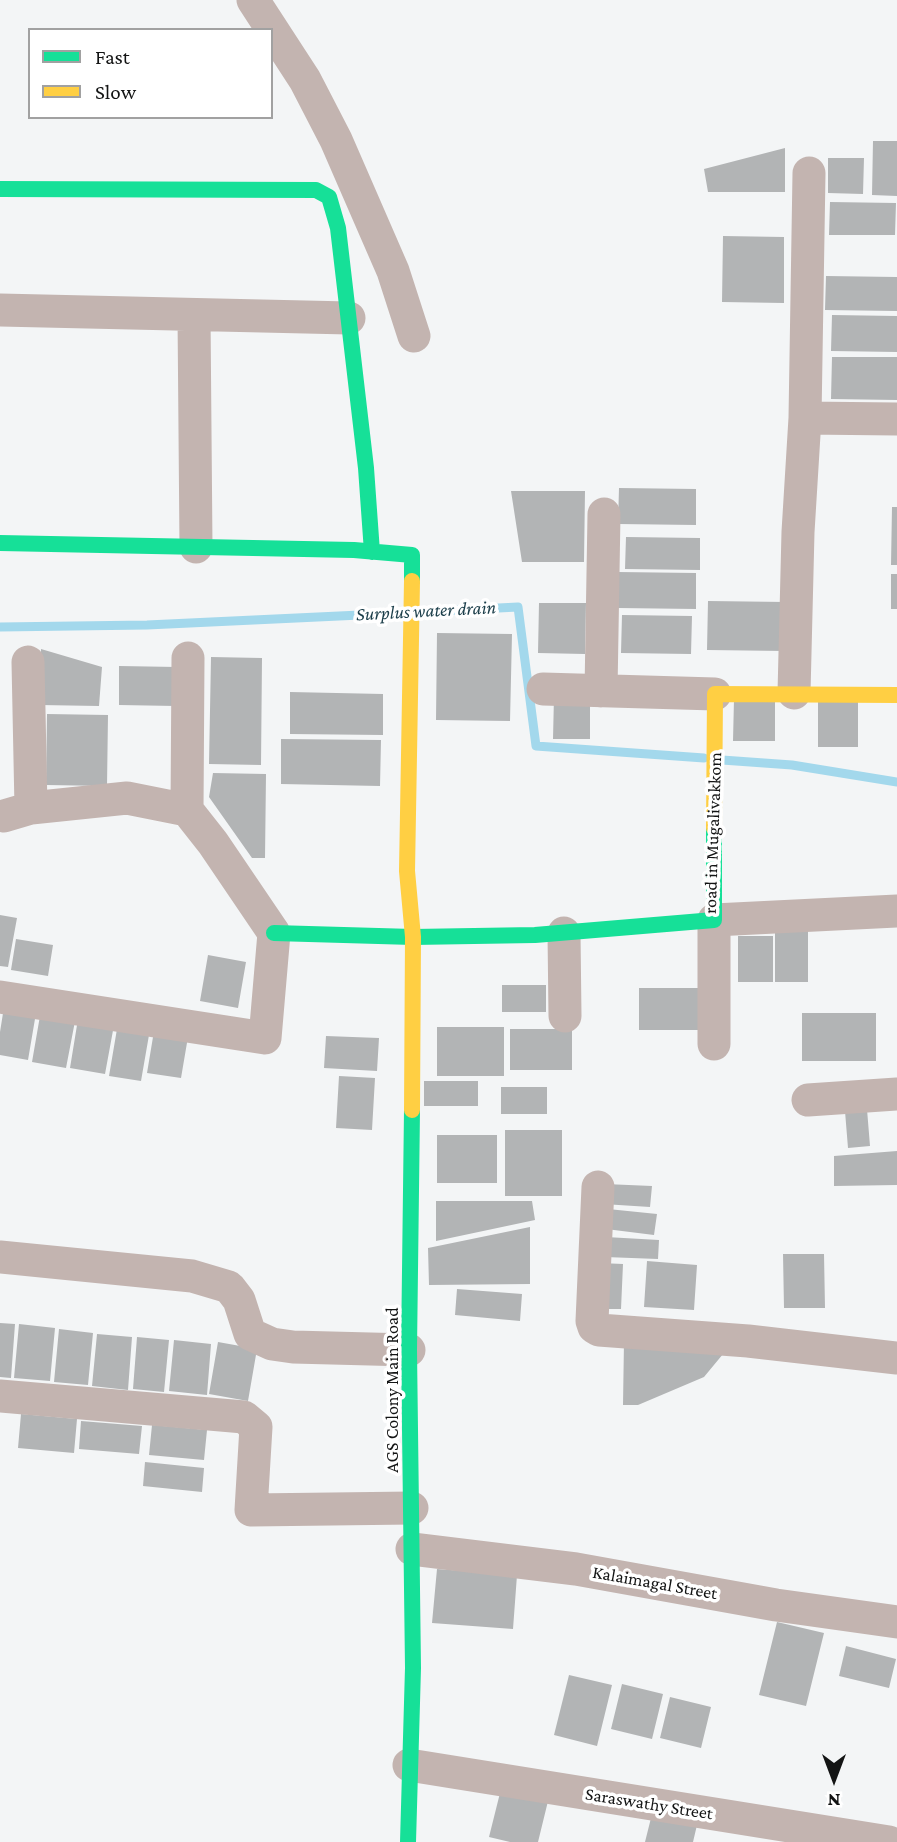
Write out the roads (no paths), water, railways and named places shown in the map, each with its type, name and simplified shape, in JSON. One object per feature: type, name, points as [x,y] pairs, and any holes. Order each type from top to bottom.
[{"type":"street","points":[[253,0],[271,28]]},
{"type":"street","points":[[273,31],[304,79],[336,140],[393,271],[414,336]]},
{"type":"street","points":[[794,693],[805,418],[809,173]]},
{"type":"street","points":[[0,189],[316,190],[329,197],[338,229],[349,318],[366,468],[372,552],[0,543]]},
{"type":"street","points":[[0,310],[349,318]]},
{"type":"street","points":[[194,314],[196,547]]},
{"type":"street","points":[[805,418],[897,419]]},
{"type":"street","points":[[601,691],[604,514]]},
{"type":"street","name":"AGS Colony Main Road","points":[[372,552],[412,555],[407,870],[413,937],[414,1007],[409,1350],[413,1668],[408,1842]]},
{"type":"street","points":[[0,997],[265,1038],[274,933],[213,843],[187,810],[188,658]]},
{"type":"street","points":[[28,662],[18,812],[127,798],[187,810]]},
{"type":"street","points":[[543,689],[897,695]]},
{"type":"street","name":"road in Mugalivakkom","points":[[274,933],[413,937],[564,933],[714,920],[716,694]]},
{"type":"street","points":[[714,1044],[714,920],[897,911]]},
{"type":"street","points":[[564,933],[565,1016]]},
{"type":"street","points":[[808,1100],[897,1094]]},
{"type":"street","points":[[598,1187],[592,1321],[594,1327],[599,1330],[748,1341],[897,1358]]},
{"type":"street","points":[[0,1257],[192,1276],[229,1287],[239,1300],[250,1335],[272,1344],[293,1348],[409,1350]]},
{"type":"street","points":[[0,1396],[244,1417],[257,1427],[251,1510],[412,1508]]},
{"type":"street","name":"Kalaimagal Street","points":[[412,1549],[576,1569],[776,1605],[897,1622]]},
{"type":"street","name":"Saraswathy Street","points":[[409,1765],[889,1842]]},
{"type":"waterway","name":"Surplus water drain","points":[[420,612],[518,607],[536,746],[704,758]]},
{"type":"waterway","name":"Surplus water drain","points":[[0,627],[147,625],[403,613]]},
{"type":"waterway","name":"Surplus water drain","points":[[722,760],[792,765],[897,782]]}]
